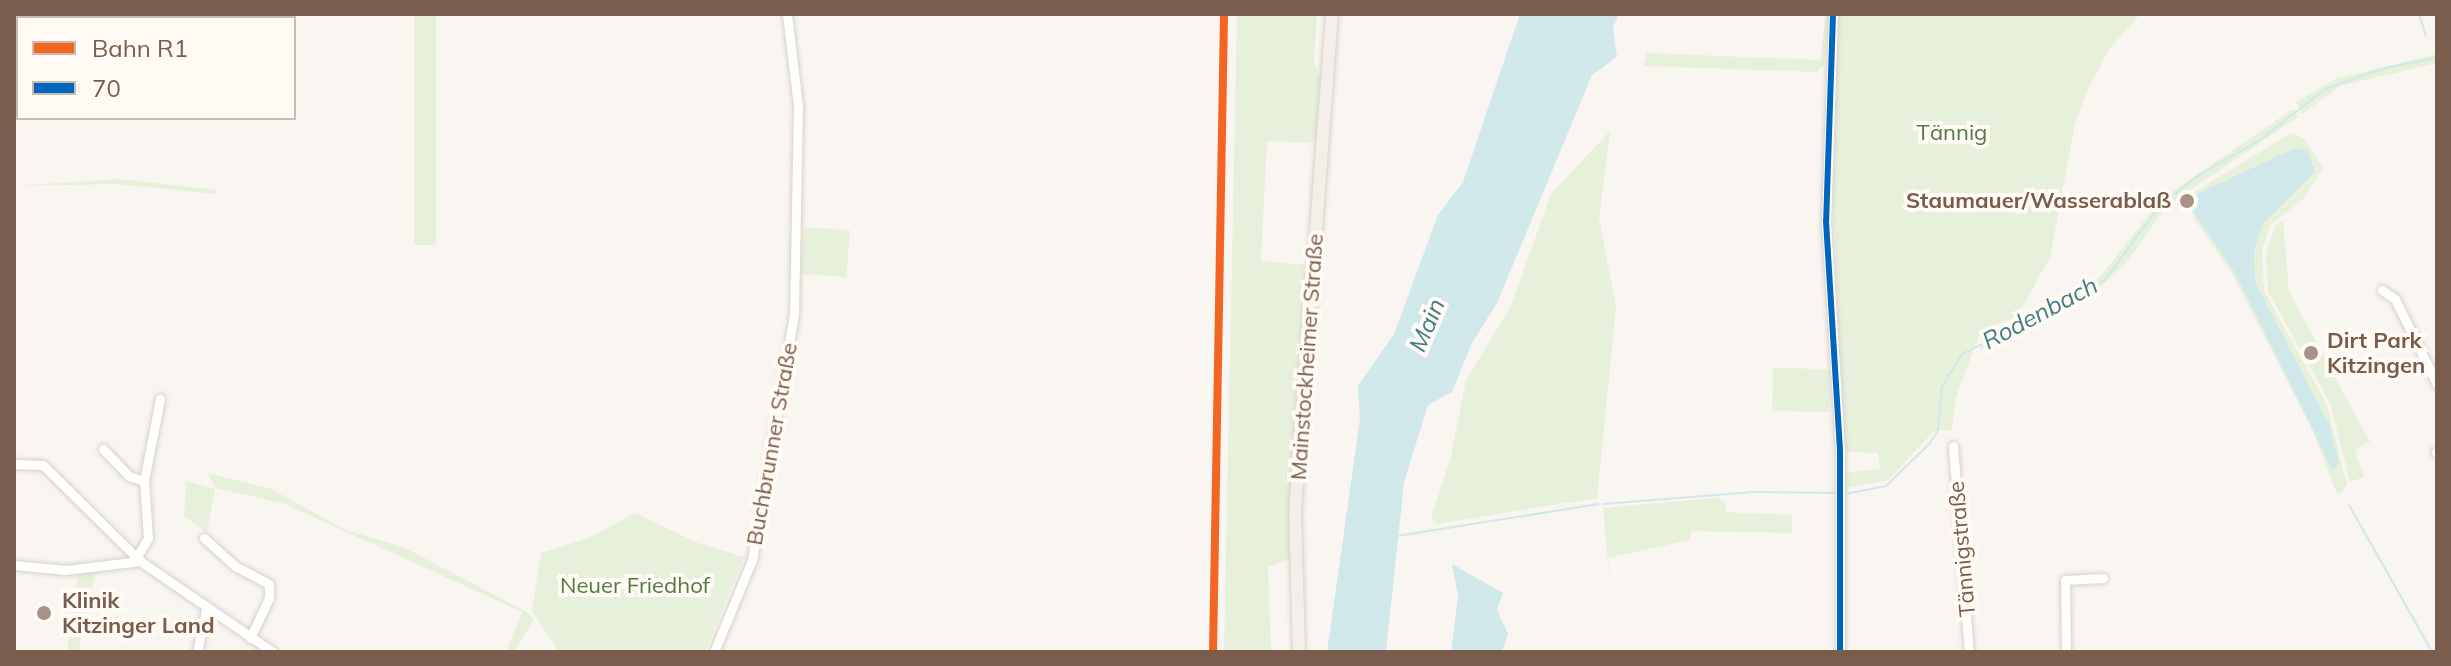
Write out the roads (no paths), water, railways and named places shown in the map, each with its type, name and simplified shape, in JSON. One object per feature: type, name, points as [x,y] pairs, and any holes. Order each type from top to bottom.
[{"type":"main road","name":"Mainstockheimer Straße","points":[[1299,652],[1295,513],[1332,14]]},
{"type":"street","name":"Buchbrunner Straße","points":[[714,652],[752,560],[791,340],[798,106],[787,14]]},
{"type":"street","points":[[1833,14],[1827,74],[1827,291],[1841,488],[1840,652]]},
{"type":"street","points":[[2382,290],[2395,299],[2437,384]]},
{"type":"street","points":[[138,559],[148,538],[144,481],[160,399]]},
{"type":"street","name":"Tännigstraße","points":[[1953,446],[1969,652]]},
{"type":"street","points":[[103,449],[129,476],[144,481]]},
{"type":"street","points":[[14,464],[43,465],[138,559],[206,610],[273,652]]},
{"type":"street","points":[[204,538],[235,566],[269,584],[269,598],[250,638]]},
{"type":"street","points":[[14,565],[66,570],[138,559]]},
{"type":"street","points":[[2066,652],[2065,580],[2103,578]]},
{"type":"street","points":[[197,652],[206,610]]},
{"type":"water","name":"Main","points":[[1520,14],[1619,14],[1613,27],[1617,57],[1592,75],[1497,303],[1472,343],[1452,392],[1428,405],[1404,482],[1386,652],[1327,652],[1360,419],[1358,386],[1394,334],[1438,215],[1463,182]]},
{"type":"water","points":[[2295,148],[2307,150],[2315,172],[2262,225],[2254,251],[2255,282],[2329,424],[2339,462],[2333,471],[2235,273],[2188,204],[2188,198]]},
{"type":"water","points":[[1452,564],[1503,593],[1497,610],[1508,634],[1502,652],[1451,652],[1458,596]]},
{"type":"waterway","points":[[2419,14],[2426,36]]},
{"type":"waterway","name":"Rodenbach","points":[[1845,494],[1886,486],[1930,443],[1938,430],[1942,387],[1962,354],[2074,300],[2105,280],[2158,208],[2199,175],[2260,140],[2325,89],[2385,68],[2437,58]]},
{"type":"waterway","name":"Rodenbach","points":[[1603,504],[1751,492],[1835,493]]},
{"type":"waterway","name":"Rodenbach","points":[[1397,536],[1598,504]]},
{"type":"waterway","points":[[2349,505],[2432,652]]},
{"type":"rail line","name":"R1","points":[[1213,652],[1224,14]]},
{"type":"place","name":"Staumauer/Wasserablaß","points":[[2187,201]]},
{"type":"place","name":"Dirt Park Kitzingen","points":[[2311,353]]},
{"type":"place","name":"Klinik Kitzinger Land","points":[[44,613]]},
{"type":"park label","name":"Tännig","points":[[1952,133]]},
{"type":"park label","name":"Neuer Friedhof","points":[[635,586]]}]
